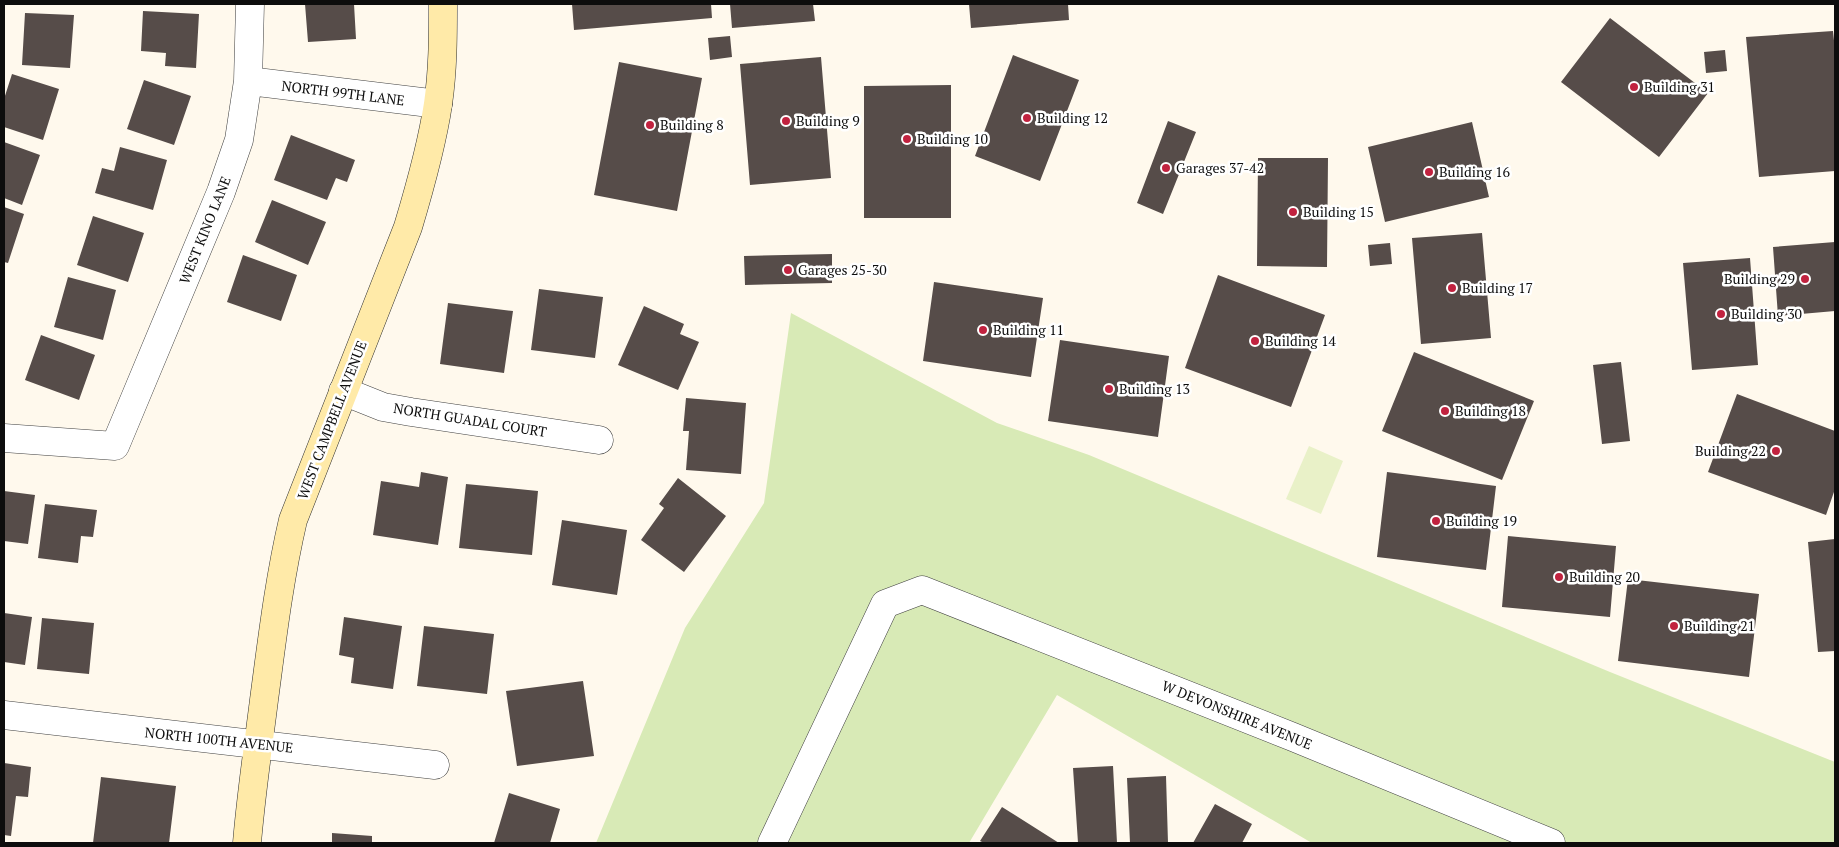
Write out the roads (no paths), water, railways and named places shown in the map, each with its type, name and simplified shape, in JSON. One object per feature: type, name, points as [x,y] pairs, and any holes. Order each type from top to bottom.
[{"type":"street","name":"WEST KINO LANE","points":[[4,438],[115,446],[221,192],[240,140],[248,81],[250,4]]},
{"type":"street","name":"WEST CAMPBELL AVENUE","points":[[247,843],[278,594],[285,554],[293,520],[408,227],[422,180],[438,104],[444,47],[443,4]]},
{"type":"street","name":"NORTH 99TH LANE","points":[[248,81],[438,104]]},
{"type":"street","name":"NORTH GUADAL COURT","points":[[343,391],[382,407],[599,440]]},
{"type":"street","name":"W DEVONSHIRE AVENUE","points":[[772,843],[885,604],[922,590],[1293,737],[1551,843]]},
{"type":"street","name":"NORTH 100TH AVENUE","points":[[4,715],[435,764]]},
{"type":"place","name":"Building 31","points":[[1634,87]]},
{"type":"place","name":"Building 12","points":[[1027,118]]},
{"type":"place","name":"Building 9","points":[[786,121]]},
{"type":"place","name":"Building 8","points":[[650,125]]},
{"type":"place","name":"Building 10","points":[[907,139]]},
{"type":"place","name":"Garages 37-42","points":[[1166,168]]},
{"type":"place","name":"Building 16","points":[[1429,172]]},
{"type":"place","name":"Building 15","points":[[1293,212]]},
{"type":"place","name":"Garages 25-30","points":[[788,270]]},
{"type":"place","name":"Building 29","points":[[1805,279]]},
{"type":"place","name":"Building 17","points":[[1452,288]]},
{"type":"place","name":"Building 30","points":[[1721,314]]},
{"type":"place","name":"Building 11","points":[[983,330]]},
{"type":"place","name":"Building 14","points":[[1255,341]]},
{"type":"place","name":"Building 13","points":[[1109,389]]},
{"type":"place","name":"Building 18","points":[[1445,411]]},
{"type":"place","name":"Building 22","points":[[1776,451]]},
{"type":"place","name":"Building 19","points":[[1436,521]]},
{"type":"place","name":"Building 20","points":[[1559,577]]},
{"type":"place","name":"Building 21","points":[[1674,626]]}]
